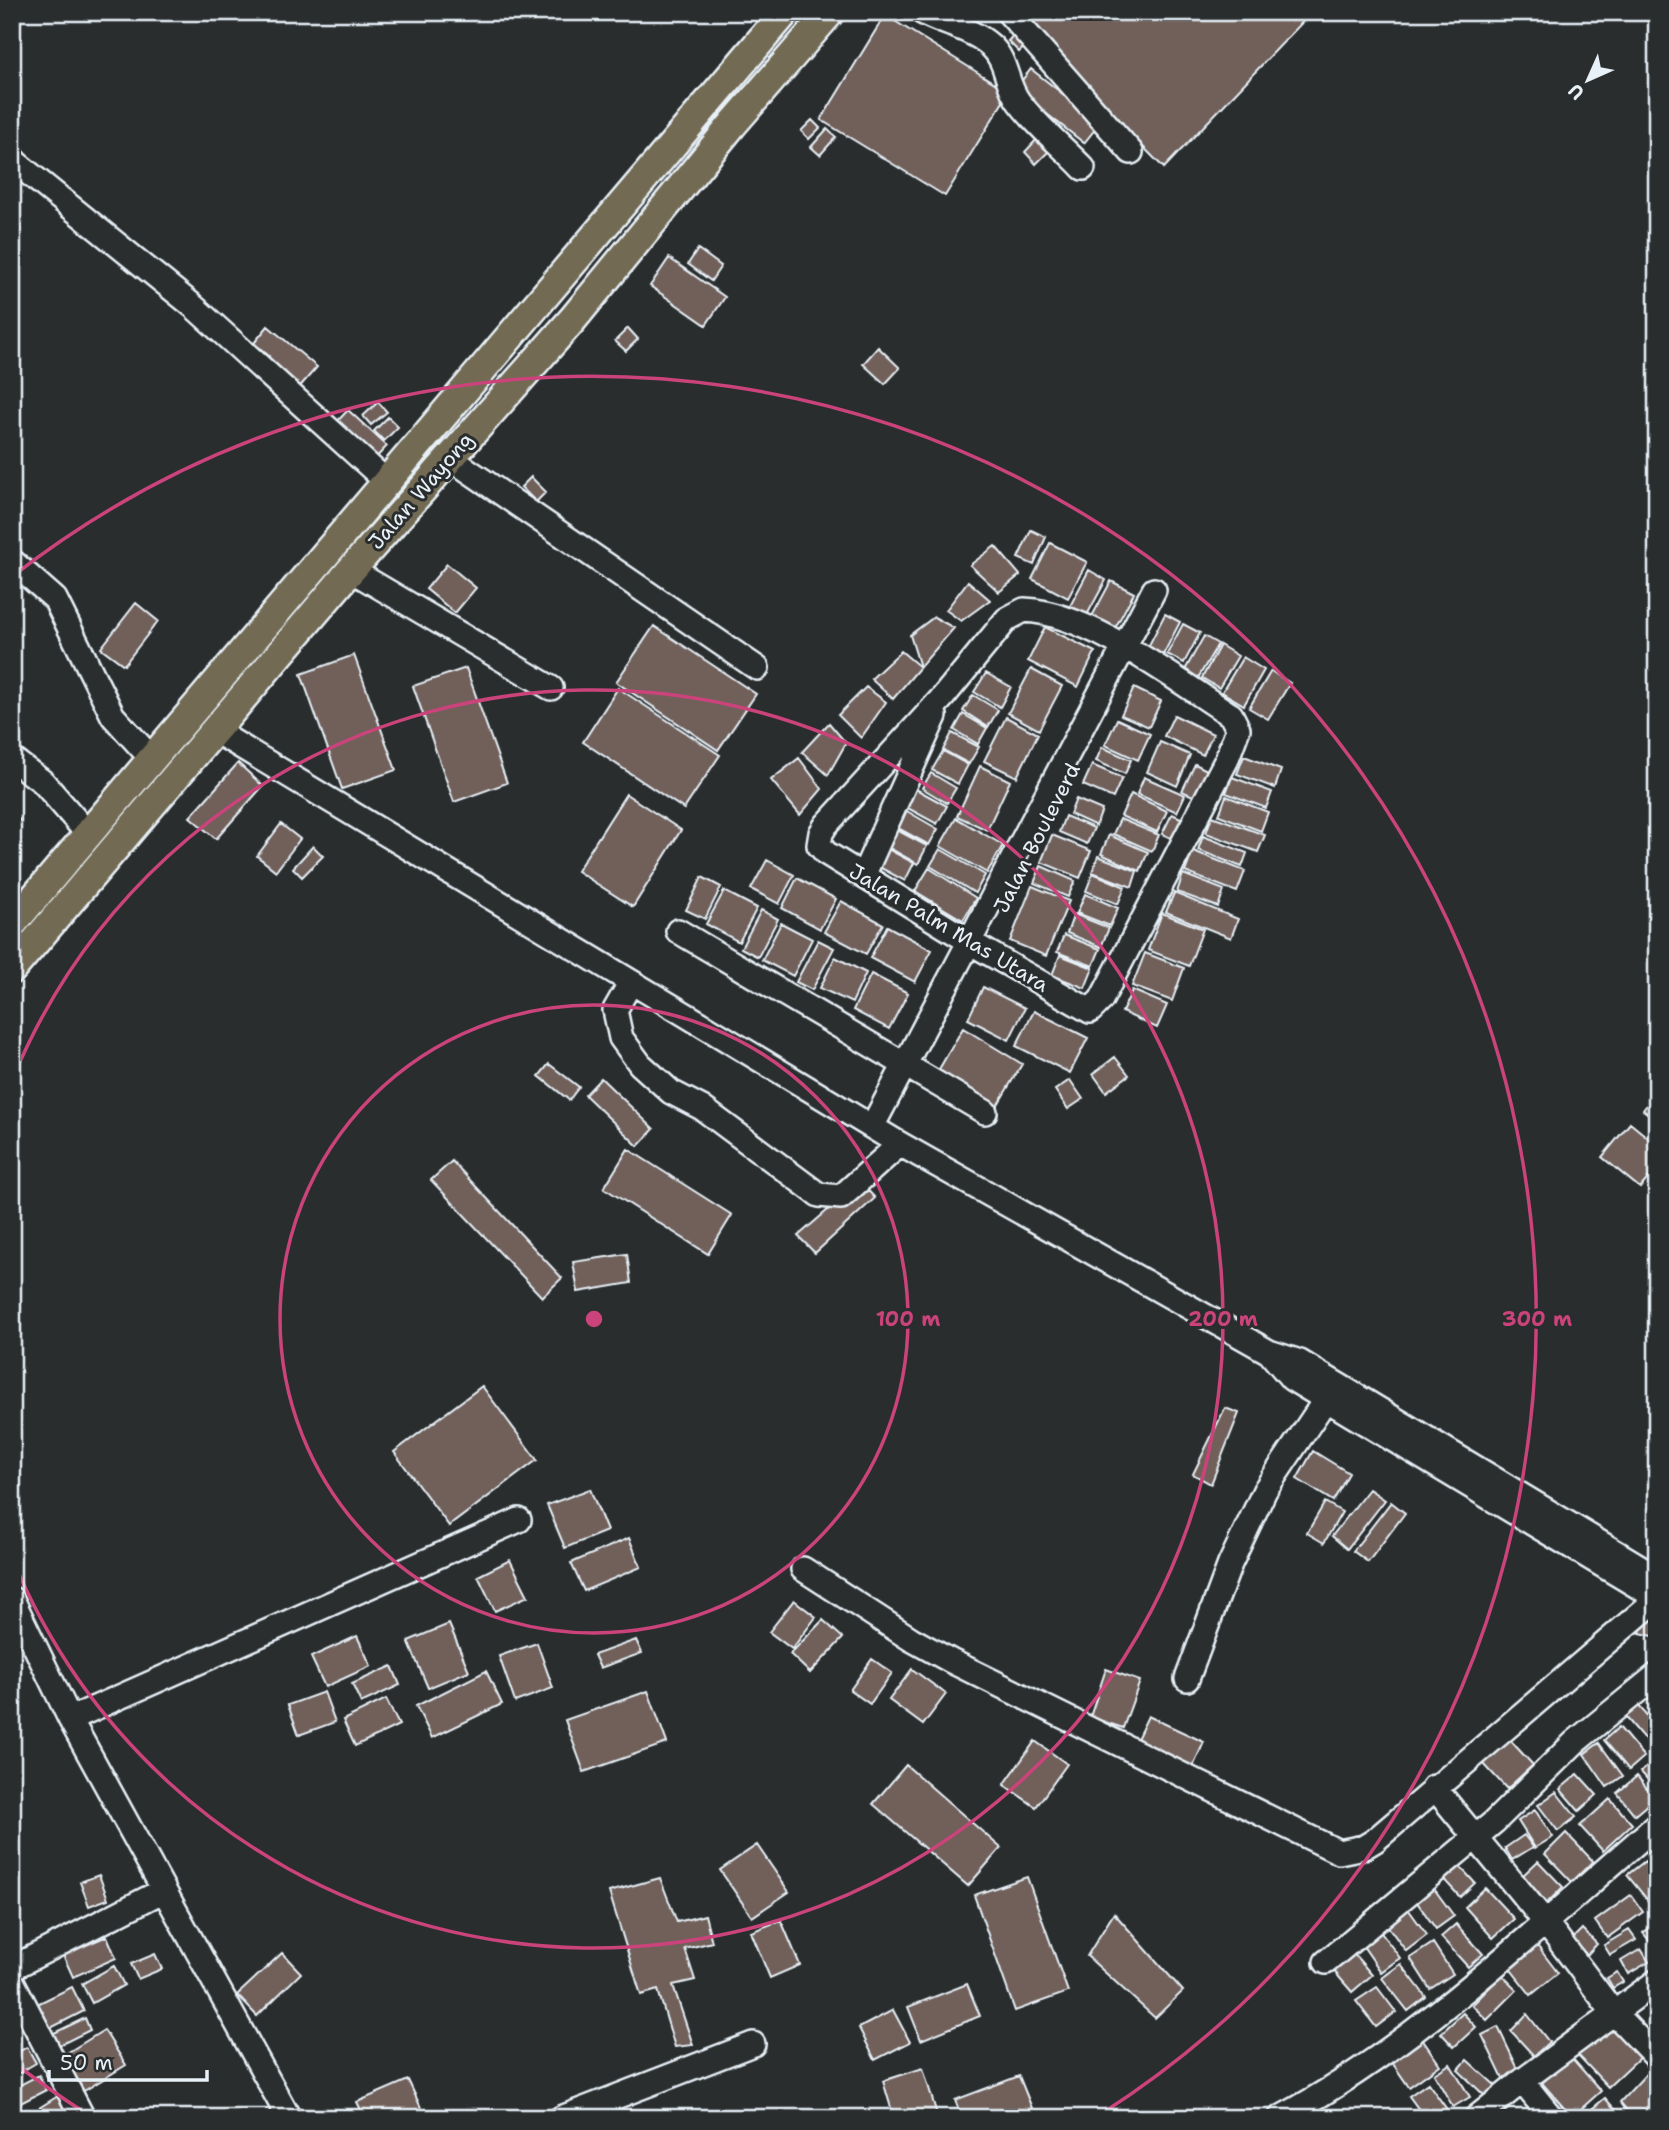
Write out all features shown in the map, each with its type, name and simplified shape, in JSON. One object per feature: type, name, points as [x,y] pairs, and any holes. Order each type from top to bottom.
[{"type":"main road","name":"Jalan Wayong","points":[[12,924],[785,12]]},
{"type":"main road","name":"Jalan Wayong","points":[[12,969],[217,732],[351,570],[573,319],[732,125],[830,12]]},
{"type":"street","points":[[922,12],[944,25],[969,32],[990,44],[1009,73],[1011,87],[1018,101],[1083,168]]},
{"type":"street","points":[[1008,12],[1131,152]]},
{"type":"street","points":[[12,156],[15,162],[192,305],[387,482]]},
{"type":"street","points":[[450,458],[757,668]]},
{"type":"street","points":[[12,561],[55,599],[113,716],[151,758]]},
{"type":"street","points":[[351,570],[551,688]]},
{"type":"street","name":"Jalan Bouleverd","points":[[886,1135],[909,1068],[1127,650],[1154,590]]},
{"type":"street","name":"Jalan Palm Mas Utara","points":[[1024,610],[1063,615],[1127,650],[1231,715],[1238,729],[1226,761],[1096,1007],[1090,1011],[975,945],[826,853],[819,845],[821,833],[943,697],[1007,619],[1024,610]]},
{"type":"street","points":[[863,876],[943,697]]},
{"type":"street","points":[[217,732],[886,1135],[1269,1352],[1300,1362],[1657,1577]]},
{"type":"street","points":[[12,759],[43,782],[88,834]]},
{"type":"street","points":[[678,931],[985,1112]]},
{"type":"street","points":[[631,982],[615,1010],[621,1038],[640,1064],[671,1092],[702,1108],[819,1195],[841,1197],[886,1135]]},
{"type":"street","points":[[803,1569],[890,1626],[951,1661],[1339,1852],[1364,1847],[1657,1599],[1292,1379],[1269,1352]]},
{"type":"street","points":[[1187,1679],[1230,1564],[1265,1490],[1326,1399]]},
{"type":"street","points":[[70,1719],[519,1520]]},
{"type":"street","points":[[12,1599],[70,1719],[289,2118]]},
{"type":"street","points":[[1326,1962],[1474,1838],[1576,1742],[1657,1675]]},
{"type":"street","points":[[1434,1787],[1546,1923],[1613,2012],[1657,2058]]},
{"type":"street","points":[[1280,2118],[1322,2095],[1394,2045],[1546,1923],[1657,1825]]},
{"type":"street","points":[[12,1968],[164,1890]]},
{"type":"street","points":[[1476,2118],[1657,1980]]},
{"type":"street","points":[[12,1981],[83,2118]]},
{"type":"street","points":[[561,2118],[753,2044]]},
{"type":"street","points":[[1522,2081],[1552,2118]]},
{"type":"building","points":[[1010,12],[1312,12],[1164,168]]},
{"type":"building","points":[[885,15],[1009,92],[945,196],[821,120]]},
{"type":"building","points":[[1018,30],[1030,42],[1019,52],[1008,41]]},
{"type":"building","points":[[1031,69],[1100,123],[1084,143],[1015,89]]},
{"type":"building","points":[[812,120],[820,128],[809,139],[801,131]]},
{"type":"building","points":[[827,129],[836,137],[820,155],[811,147]]},
{"type":"building","points":[[1039,137],[1051,149],[1036,164],[1025,152]]},
{"type":"building","points":[[698,249],[721,266],[711,281],[688,264]]},
{"type":"building","points":[[669,258],[725,297],[706,325],[650,286]]},
{"type":"building","points":[[268,326],[317,367],[296,391],[262,363],[269,356],[254,343]]},
{"type":"building","points":[[628,328],[638,339],[626,351],[615,341]]},
{"type":"building","points":[[878,347],[900,368],[885,384],[863,364]]},
{"type":"building","points":[[378,402],[387,412],[371,425],[363,416]]},
{"type":"building","points":[[348,410],[387,446],[372,462],[333,426]]},
{"type":"building","points":[[388,417],[398,427],[384,441],[374,431]]},
{"type":"building","points":[[531,477],[546,492],[536,502],[521,487]]},
{"type":"building","points":[[1031,530],[1046,537],[1034,565],[1018,558]]},
{"type":"building","points":[[1050,543],[1087,562],[1068,598],[1032,579]]},
{"type":"building","points":[[995,546],[1020,575],[999,592],[970,565]]},
{"type":"building","points":[[447,564],[476,588],[455,613],[426,589]]},
{"type":"building","points":[[1089,570],[1106,580],[1087,615],[1070,606]]},
{"type":"building","points":[[968,581],[990,600],[961,621],[946,610]]},
{"type":"building","points":[[1111,581],[1134,593],[1113,632],[1090,620]]},
{"type":"building","points":[[136,603],[158,621],[124,665],[101,648]]},
{"type":"building","points":[[1165,614],[1180,622],[1163,655],[1148,647]]},
{"type":"building","points":[[934,617],[954,628],[920,667],[910,635]]},
{"type":"building","points":[[1183,624],[1200,633],[1184,663],[1167,654]]},
{"type":"building","points":[[654,626],[756,694],[718,750],[616,682]]},
{"type":"building","points":[[1045,627],[1095,652],[1078,687],[1028,661]]},
{"type":"building","points":[[1204,636],[1218,644],[1198,678],[1185,670]]},
{"type":"building","points":[[1220,645],[1238,656],[1219,688],[1202,678]]},
{"type":"building","points":[[901,651],[920,667],[893,699],[871,679]]},
{"type":"building","points":[[354,655],[396,770],[342,789],[301,674]]},
{"type":"building","points":[[1243,657],[1264,670],[1244,705],[1222,692]]},
{"type":"building","points":[[466,668],[507,783],[454,802],[413,686]]},
{"type":"building","points":[[1031,669],[1062,686],[1039,730],[1008,713]]},
{"type":"building","points":[[1271,671],[1290,683],[1268,719],[1249,708]]},
{"type":"building","points":[[986,673],[1011,687],[1000,707],[974,692]]},
{"type":"building","points":[[866,687],[886,702],[861,738],[838,715]]},
{"type":"building","points":[[618,688],[720,755],[684,809],[583,742]]},
{"type":"building","points":[[1134,688],[1161,701],[1149,727],[1121,715]]},
{"type":"building","points":[[973,695],[998,710],[988,727],[963,711]]},
{"type":"building","points":[[963,714],[987,728],[978,744],[954,730]]},
{"type":"building","points":[[1174,715],[1213,734],[1203,755],[1164,736]]},
{"type":"building","points":[[1006,717],[1038,734],[1017,777],[984,761]]},
{"type":"building","points":[[1117,719],[1150,734],[1138,760],[1105,745]]},
{"type":"building","points":[[829,723],[846,743],[828,775],[802,752]]},
{"type":"building","points":[[952,733],[979,747],[969,764],[943,750]]},
{"type":"building","points":[[1160,742],[1190,755],[1177,786],[1147,772]]},
{"type":"building","points":[[1102,747],[1131,760],[1125,774],[1096,761]]},
{"type":"building","points":[[943,751],[968,765],[958,784],[932,770]]},
{"type":"building","points":[[1244,756],[1281,770],[1275,788],[1237,774]]},
{"type":"building","points":[[799,758],[822,789],[800,815],[771,780]]},
{"type":"building","points":[[238,763],[263,786],[216,839],[190,817]]},
{"type":"building","points":[[1195,764],[1207,770],[1195,797],[1182,791]]},
{"type":"building","points":[[1092,765],[1122,778],[1113,798],[1083,785]]},
{"type":"building","points":[[980,766],[1010,781],[987,830],[957,816]]},
{"type":"building","points":[[931,773],[956,788],[947,803],[922,788]]},
{"type":"building","points":[[1144,777],[1185,795],[1177,812],[1137,794]]},
{"type":"building","points":[[1232,777],[1272,792],[1266,808],[1226,793]]},
{"type":"building","points":[[914,788],[947,806],[937,824],[904,806]]},
{"type":"building","points":[[626,794],[681,830],[633,907],[577,871]]},
{"type":"building","points":[[1131,794],[1167,811],[1157,832],[1121,816]]},
{"type":"building","points":[[1226,796],[1268,812],[1261,831],[1219,815]]},
{"type":"building","points":[[1076,799],[1102,810],[1096,826],[1070,814]]},
{"type":"building","points":[[905,810],[938,829],[929,845],[896,827]]},
{"type":"building","points":[[12,813],[20,820],[12,830]]},
{"type":"building","points":[[1172,814],[1183,819],[1173,839],[1162,834]]},
{"type":"building","points":[[1065,816],[1094,828],[1087,844],[1059,832]]},
{"type":"building","points":[[1212,816],[1265,835],[1258,852],[1206,833]]},
{"type":"building","points":[[956,818],[1003,845],[987,873],[940,846]]},
{"type":"building","points":[[1120,819],[1159,835],[1152,851],[1113,834]]},
{"type":"building","points":[[281,824],[300,839],[276,871],[257,856]]},
{"type":"building","points":[[895,829],[927,846],[918,864],[886,846]]},
{"type":"building","points":[[1052,835],[1091,851],[1080,878],[1041,862]]},
{"type":"building","points":[[1109,835],[1148,852],[1140,871],[1101,854]]},
{"type":"building","points":[[1203,836],[1247,853],[1242,867],[1198,850]]},
{"type":"building","points":[[313,846],[323,856],[302,877],[293,868]]},
{"type":"building","points":[[888,849],[914,863],[905,881],[879,867]]},
{"type":"building","points":[[940,849],[985,875],[975,893],[930,866]]},
{"type":"building","points":[[1193,851],[1245,871],[1237,892],[1185,872]]},
{"type":"building","points":[[1098,856],[1137,871],[1132,887],[1092,872]]},
{"type":"building","points":[[767,860],[794,875],[779,904],[751,889]]},
{"type":"building","points":[[1041,866],[1075,881],[1068,897],[1034,883]]},
{"type":"building","points":[[929,868],[976,898],[963,920],[915,891]]},
{"type":"building","points":[[1093,873],[1125,887],[1118,904],[1086,891]]},
{"type":"building","points":[[1183,874],[1224,890],[1218,907],[1177,892]]},
{"type":"building","points":[[702,877],[721,887],[705,919],[686,910]]},
{"type":"building","points":[[797,878],[836,899],[820,929],[782,908]]},
{"type":"building","points":[[1032,886],[1069,901],[1046,956],[1010,941]]},
{"type":"building","points":[[724,891],[757,908],[739,942],[706,924]]},
{"type":"building","points":[[1174,893],[1238,919],[1231,938],[1166,912]]},
{"type":"building","points":[[1085,894],[1118,908],[1110,926],[1077,913]]},
{"type":"building","points":[[841,901],[883,924],[866,954],[824,932]]},
{"type":"building","points":[[761,910],[778,919],[758,957],[741,948]]},
{"type":"building","points":[[1162,913],[1203,929],[1189,966],[1148,950]]},
{"type":"building","points":[[1074,914],[1109,928],[1101,947],[1067,933]]},
{"type":"building","points":[[781,923],[812,939],[793,976],[762,960]]},
{"type":"building","points":[[887,926],[932,950],[915,982],[870,958]]},
{"type":"building","points":[[1064,935],[1100,949],[1093,966],[1057,952]]},
{"type":"building","points":[[818,940],[834,948],[812,990],[796,982]]},
{"type":"building","points":[[1145,953],[1184,968],[1172,1001],[1132,986]]},
{"type":"building","points":[[1060,955],[1093,968],[1085,988],[1052,975]]},
{"type":"building","points":[[835,957],[866,973],[852,1003],[820,988]]},
{"type":"building","points":[[871,974],[908,993],[889,1029],[853,1010]]},
{"type":"building","points":[[983,987],[1025,1008],[1009,1040],[968,1019]]},
{"type":"building","points":[[1132,990],[1167,1005],[1157,1028],[1122,1012]]},
{"type":"building","points":[[1034,1011],[1088,1038],[1070,1073],[1016,1046]]},
{"type":"building","points":[[963,1028],[1022,1064],[997,1106],[938,1071]]},
{"type":"building","points":[[1115,1057],[1129,1075],[1106,1092],[1093,1074]]},
{"type":"building","points":[[549,1064],[579,1087],[569,1100],[539,1076]]},
{"type":"building","points":[[601,1078],[654,1129],[638,1146],[585,1095]]},
{"type":"building","points":[[1070,1080],[1083,1099],[1068,1109],[1055,1090]]},
{"type":"building","points":[[1657,1092],[1657,1120],[1643,1110]]},
{"type":"building","points":[[1630,1123],[1657,1145],[1657,1168],[1640,1188],[1602,1157]]},
{"type":"building","points":[[12,1133],[22,1144],[12,1153]]},
{"type":"building","points":[[628,1149],[732,1215],[708,1254],[604,1188]]},
{"type":"building","points":[[452,1161],[562,1278],[542,1297],[431,1180]]},
{"type":"building","points":[[860,1182],[875,1198],[815,1253],[798,1236]]},
{"type":"building","points":[[627,1254],[631,1283],[578,1292],[573,1262]]},
{"type":"building","points":[[482,1386],[537,1460],[449,1526],[394,1452]]},
{"type":"building","points":[[1225,1408],[1239,1413],[1211,1484],[1193,1474]]},
{"type":"building","points":[[1313,1451],[1349,1473],[1333,1501],[1297,1479]]},
{"type":"building","points":[[590,1489],[607,1531],[565,1548],[547,1505]]},
{"type":"building","points":[[1369,1489],[1385,1500],[1347,1549],[1332,1536]]},
{"type":"building","points":[[1325,1502],[1342,1512],[1324,1543],[1307,1533]]},
{"type":"building","points":[[1391,1502],[1405,1513],[1368,1562],[1353,1551]]},
{"type":"building","points":[[629,1538],[641,1567],[584,1591],[571,1563]]},
{"type":"building","points":[[510,1560],[528,1596],[495,1611],[478,1576]]},
{"type":"building","points":[[794,1600],[816,1617],[792,1649],[769,1632]]},
{"type":"building","points":[[1644,1615],[1657,1618],[1657,1637],[1640,1633]]},
{"type":"building","points":[[823,1620],[843,1638],[810,1673],[790,1654]]},
{"type":"building","points":[[449,1624],[469,1671],[428,1688],[408,1641]]},
{"type":"building","points":[[357,1636],[371,1666],[325,1687],[311,1657]]},
{"type":"building","points":[[636,1640],[642,1653],[600,1668],[594,1655]]},
{"type":"building","points":[[537,1643],[553,1688],[515,1702],[499,1656]]},
{"type":"building","points":[[872,1659],[892,1673],[870,1704],[850,1690]]},
{"type":"building","points":[[392,1666],[400,1685],[361,1703],[352,1684]]},
{"type":"building","points":[[912,1669],[946,1694],[923,1725],[889,1700]]},
{"type":"building","points":[[1106,1669],[1140,1681],[1123,1728],[1090,1717]]},
{"type":"building","points":[[486,1671],[502,1704],[432,1738],[416,1706]]},
{"type":"building","points":[[648,1691],[667,1743],[584,1772],[565,1720]]},
{"type":"building","points":[[324,1692],[335,1722],[299,1735],[288,1705]]},
{"type":"building","points":[[386,1699],[399,1725],[355,1746],[343,1720]]},
{"type":"building","points":[[1638,1705],[1657,1727],[1657,1740],[1650,1746],[1625,1716]]},
{"type":"building","points":[[1148,1716],[1204,1742],[1193,1767],[1136,1741]]},
{"type":"building","points":[[1619,1727],[1644,1757],[1629,1770],[1604,1740]]},
{"type":"building","points":[[1509,1739],[1533,1765],[1507,1789],[1483,1763]]},
{"type":"building","points":[[1035,1741],[1067,1764],[1036,1807],[1004,1785]]},
{"type":"building","points":[[1599,1743],[1623,1776],[1607,1787],[1584,1754]]},
{"type":"building","points":[[1657,1760],[1657,1790],[1641,1772]]},
{"type":"building","points":[[906,1765],[1001,1848],[968,1886],[873,1804]]},
{"type":"building","points":[[1578,1774],[1597,1795],[1579,1811],[1560,1789]]},
{"type":"building","points":[[1637,1776],[1655,1798],[1635,1815],[1617,1793]]},
{"type":"building","points":[[1556,1792],[1576,1817],[1558,1831],[1538,1805]]},
{"type":"building","points":[[1610,1799],[1632,1824],[1603,1851],[1580,1826]]},
{"type":"building","points":[[1535,1810],[1553,1837],[1535,1848],[1518,1821]]},
{"type":"building","points":[[1566,1833],[1593,1861],[1572,1882],[1545,1854]]},
{"type":"building","points":[[1524,1835],[1533,1847],[1512,1860],[1505,1848]]},
{"type":"building","points":[[757,1845],[789,1892],[752,1917],[720,1870]]},
{"type":"building","points":[[1455,1861],[1475,1883],[1460,1897],[1440,1875]]},
{"type":"building","points":[[1538,1861],[1563,1887],[1545,1905],[1520,1878]]},
{"type":"building","points":[[1645,1861],[1657,1876],[1657,1896],[1649,1902],[1627,1875]]},
{"type":"building","points":[[99,1875],[108,1899],[89,1906],[80,1882]]},
{"type":"building","points":[[1027,1877],[1068,1992],[1015,2011],[974,1895]]},
{"type":"building","points":[[660,1878],[677,1922],[705,1915],[712,1942],[685,1949],[695,1980],[673,1985],[693,2045],[675,2047],[658,1990],[641,1995],[609,1892]]},
{"type":"building","points":[[1432,1886],[1454,1916],[1436,1929],[1414,1898]]},
{"type":"building","points":[[1485,1888],[1514,1919],[1493,1938],[1465,1907]]},
{"type":"building","points":[[1631,1895],[1643,1912],[1607,1938],[1595,1921]]},
{"type":"building","points":[[1406,1906],[1427,1935],[1406,1951],[1384,1921]]},
{"type":"building","points":[[1114,1913],[1183,1991],[1155,2018],[1087,1956]]},
{"type":"building","points":[[781,1920],[800,1965],[770,1978],[751,1932]]},
{"type":"building","points":[[1657,1922],[1657,1950],[1643,1933]]},
{"type":"building","points":[[1456,1924],[1483,1954],[1468,1967],[1441,1937]]},
{"type":"building","points":[[1582,1929],[1597,1944],[1587,1955],[1571,1940]]},
{"type":"building","points":[[1379,1930],[1400,1958],[1381,1972],[1361,1943]]},
{"type":"building","points":[[1629,1930],[1636,1940],[1610,1955],[1604,1945]]},
{"type":"building","points":[[107,1936],[116,1958],[73,1977],[63,1955]]},
{"type":"building","points":[[1433,1943],[1453,1974],[1430,1989],[1410,1958]]},
{"type":"building","points":[[1536,1944],[1558,1973],[1531,1995],[1508,1966]]},
{"type":"building","points":[[1641,1949],[1649,1962],[1628,1974],[1621,1961]]},
{"type":"building","points":[[282,1953],[301,1973],[257,2016],[237,1995]]},
{"type":"building","points":[[1353,1953],[1372,1975],[1352,1992],[1333,1970]]},
{"type":"building","points":[[155,1954],[162,1969],[138,1979],[131,1964]]},
{"type":"building","points":[[1401,1964],[1426,1997],[1408,2011],[1382,1978]]},
{"type":"building","points":[[114,1966],[124,1985],[92,2003],[82,1984]]},
{"type":"building","points":[[1617,1972],[1623,1982],[1613,1988],[1607,1978]]},
{"type":"building","points":[[1502,1975],[1517,1990],[1487,2020],[1472,2005]]},
{"type":"building","points":[[967,1984],[980,2016],[921,2040],[908,2007]]},
{"type":"building","points":[[72,1987],[84,2011],[43,2032],[31,2007]]},
{"type":"building","points":[[1377,1987],[1396,2012],[1376,2027],[1356,2001]]},
{"type":"building","points":[[893,2010],[910,2042],[875,2060],[859,2028]]},
{"type":"building","points":[[1463,2013],[1476,2027],[1454,2047],[1441,2033]]},
{"type":"building","points":[[1527,2014],[1549,2042],[1534,2056],[1511,2031]]},
{"type":"building","points":[[85,2018],[90,2030],[58,2046],[52,2034]]},
{"type":"building","points":[[1609,2023],[1640,2057],[1608,2087],[1577,2054]]},
{"type":"building","points":[[1498,2027],[1519,2071],[1503,2079],[1482,2035]]},
{"type":"building","points":[[104,2030],[126,2065],[84,2091],[62,2056]]},
{"type":"building","points":[[1422,2039],[1440,2065],[1409,2087],[1391,2061]]},
{"type":"building","points":[[27,2047],[36,2063],[12,2077],[12,2056]]},
{"type":"building","points":[[1571,2057],[1601,2091],[1572,2117],[1542,2083]]},
{"type":"building","points":[[1467,2060],[1496,2086],[1486,2097],[1458,2070]]},
{"type":"building","points":[[1450,2064],[1470,2097],[1453,2107],[1434,2074]]},
{"type":"building","points":[[923,2068],[938,2118],[894,2118],[883,2081]]},
{"type":"building","points":[[1648,2072],[1657,2087],[1657,2099],[1633,2118],[1620,2102]]},
{"type":"building","points":[[39,2075],[46,2090],[13,2107],[12,2089]]},
{"type":"building","points":[[1019,2076],[1036,2118],[962,2118],[955,2100]]},
{"type":"building","points":[[408,2080],[424,2114],[415,2118],[365,2118],[357,2102]]},
{"type":"building","points":[[1428,2083],[1451,2115],[1446,2118],[1425,2118],[1409,2096]]},
{"type":"building","points":[[58,2096],[67,2110],[54,2118],[23,2118]]},
{"type":"building","points":[[1605,2098],[1619,2114],[1615,2118],[1581,2118]]},
{"type":"building","points":[[730,2109],[733,2118],[696,2118]]},
{"type":"building","points":[[869,2111],[872,2118],[850,2118]]}]
